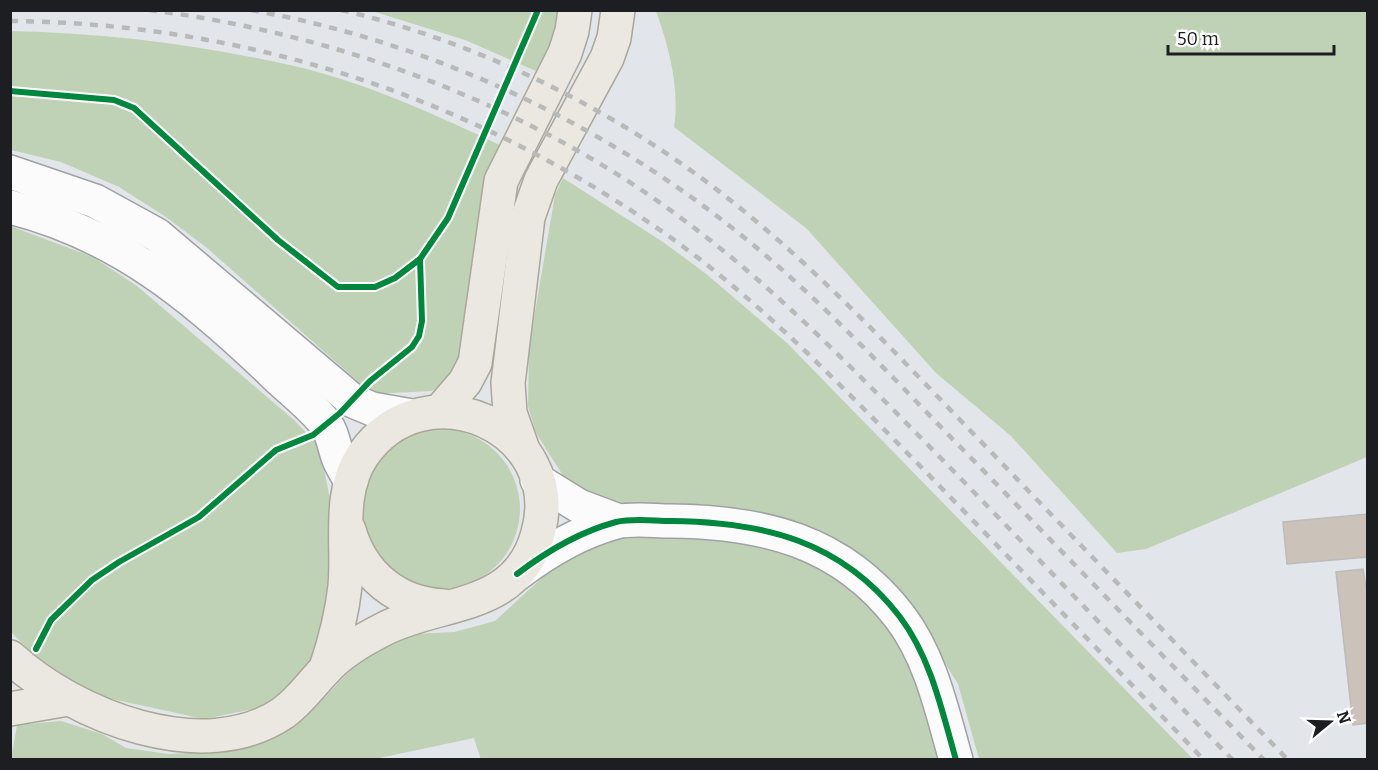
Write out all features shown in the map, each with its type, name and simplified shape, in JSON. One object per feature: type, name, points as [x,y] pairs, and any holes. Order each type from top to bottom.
[{"type":"main road","points":[[326,668],[343,601],[347,504],[351,481],[363,454],[378,437],[426,414],[465,382],[475,363],[501,181],[565,53],[572,31],[575,10]]},
{"type":"main road","points":[[10,657],[68,699],[108,716],[164,733],[192,737],[221,736],[246,730],[281,714],[309,691],[326,668],[380,631],[411,616],[471,603],[490,595],[517,574],[531,554],[539,530],[542,505],[531,467],[514,428],[508,383],[518,281],[528,217],[542,180],[607,58],[614,38],[618,10]]},
{"type":"main road","points":[[426,414],[461,412],[486,420],[504,432],[531,467]]},
{"type":"main road","points":[[348,522],[359,557],[383,585],[415,602],[452,606]]},
{"type":"main road","points":[[10,709],[68,699]]},
{"type":"street","points":[[10,172],[95,201],[144,227],[183,254],[353,401],[372,409],[426,414]]},
{"type":"street","points":[[10,207],[41,215],[103,240],[134,258],[174,288],[255,357],[326,424],[338,458],[351,481]]},
{"type":"street","points":[[531,467],[579,506],[619,521]]},
{"type":"street","points":[[517,574],[545,552],[597,528],[619,521],[735,523],[790,537],[843,563],[872,587],[900,617],[920,650],[937,690],[956,759]]},
{"type":"green space","points":[[372,11],[563,11],[545,75],[465,40]]},
{"type":"green space","points":[[656,11],[1367,11],[1367,457],[1146,549],[1117,553],[1011,436],[936,373],[806,228],[674,127],[676,98],[672,68]]},
{"type":"green space","points":[[11,31],[82,34],[153,41],[294,66],[374,91],[502,146],[461,362],[440,386],[432,391],[372,394],[207,248],[166,217],[119,187],[61,162],[11,150]]},
{"type":"green space","points":[[563,178],[663,242],[705,273],[787,343],[1193,759],[979,759],[958,684],[911,608],[787,521],[735,508],[621,504],[599,501],[567,482],[536,433],[528,406],[529,347],[555,195]]},
{"type":"green space","points":[[10,226],[93,257],[137,286],[294,420],[320,447],[338,543],[327,642],[304,677],[259,708],[204,719],[98,696],[39,660],[11,632]]},
{"type":"green space","points":[[440,429],[471,435],[497,452],[514,478],[520,509],[514,540],[497,566],[471,583],[440,589],[409,583],[383,566],[366,540],[360,509],[366,478],[383,452],[409,435]]},
{"type":"green space","points":[[706,536],[744,539],[798,556],[847,586],[869,605],[904,651],[924,696],[940,759],[481,760],[474,738],[370,760],[11,760],[17,725],[61,721],[102,734],[126,748],[169,754],[241,750],[306,717],[361,659],[398,635],[454,632],[495,621],[557,564],[590,544],[617,537]]},
{"type":"building","points":[[1368,514],[1368,557],[1287,564],[1283,522]]},
{"type":"building","points":[[1363,569],[1368,600],[1368,723],[1353,725],[1336,572]]},
{"type":"railway","points":[[149,10],[219,21],[289,36],[359,56],[428,80],[560,141],[622,178],[681,218],[778,297],[838,354],[1233,760]]},
{"type":"railway","points":[[251,10],[324,26],[395,46],[465,72],[533,103],[598,137],[661,176],[722,220],[805,290],[855,338],[1264,760]]},
{"type":"railway","points":[[341,10],[451,43],[505,65],[609,118],[659,148],[706,181],[783,245],[875,332],[1288,760]]},
{"type":"railway","points":[[10,21],[98,25],[185,36],[271,53],[355,77],[437,108],[516,144],[593,187],[667,235],[702,261],[736,288],[801,347],[925,471],[1204,760]]},
{"type":"cycle path","points":[[36,649],[51,620],[92,580],[119,562],[199,517],[276,450],[313,435],[340,413],[370,381],[412,347],[419,336],[422,321],[420,259],[448,218],[538,10]]},
{"type":"cycle path","points":[[10,91],[114,100],[134,108],[278,240],[338,287],[375,287],[395,278],[420,259]]},
{"type":"cycle path","points":[[517,574],[576,537],[602,526],[623,521],[705,522],[737,526],[798,540],[826,553],[852,570],[877,591],[900,617],[928,667],[956,760]]}]
